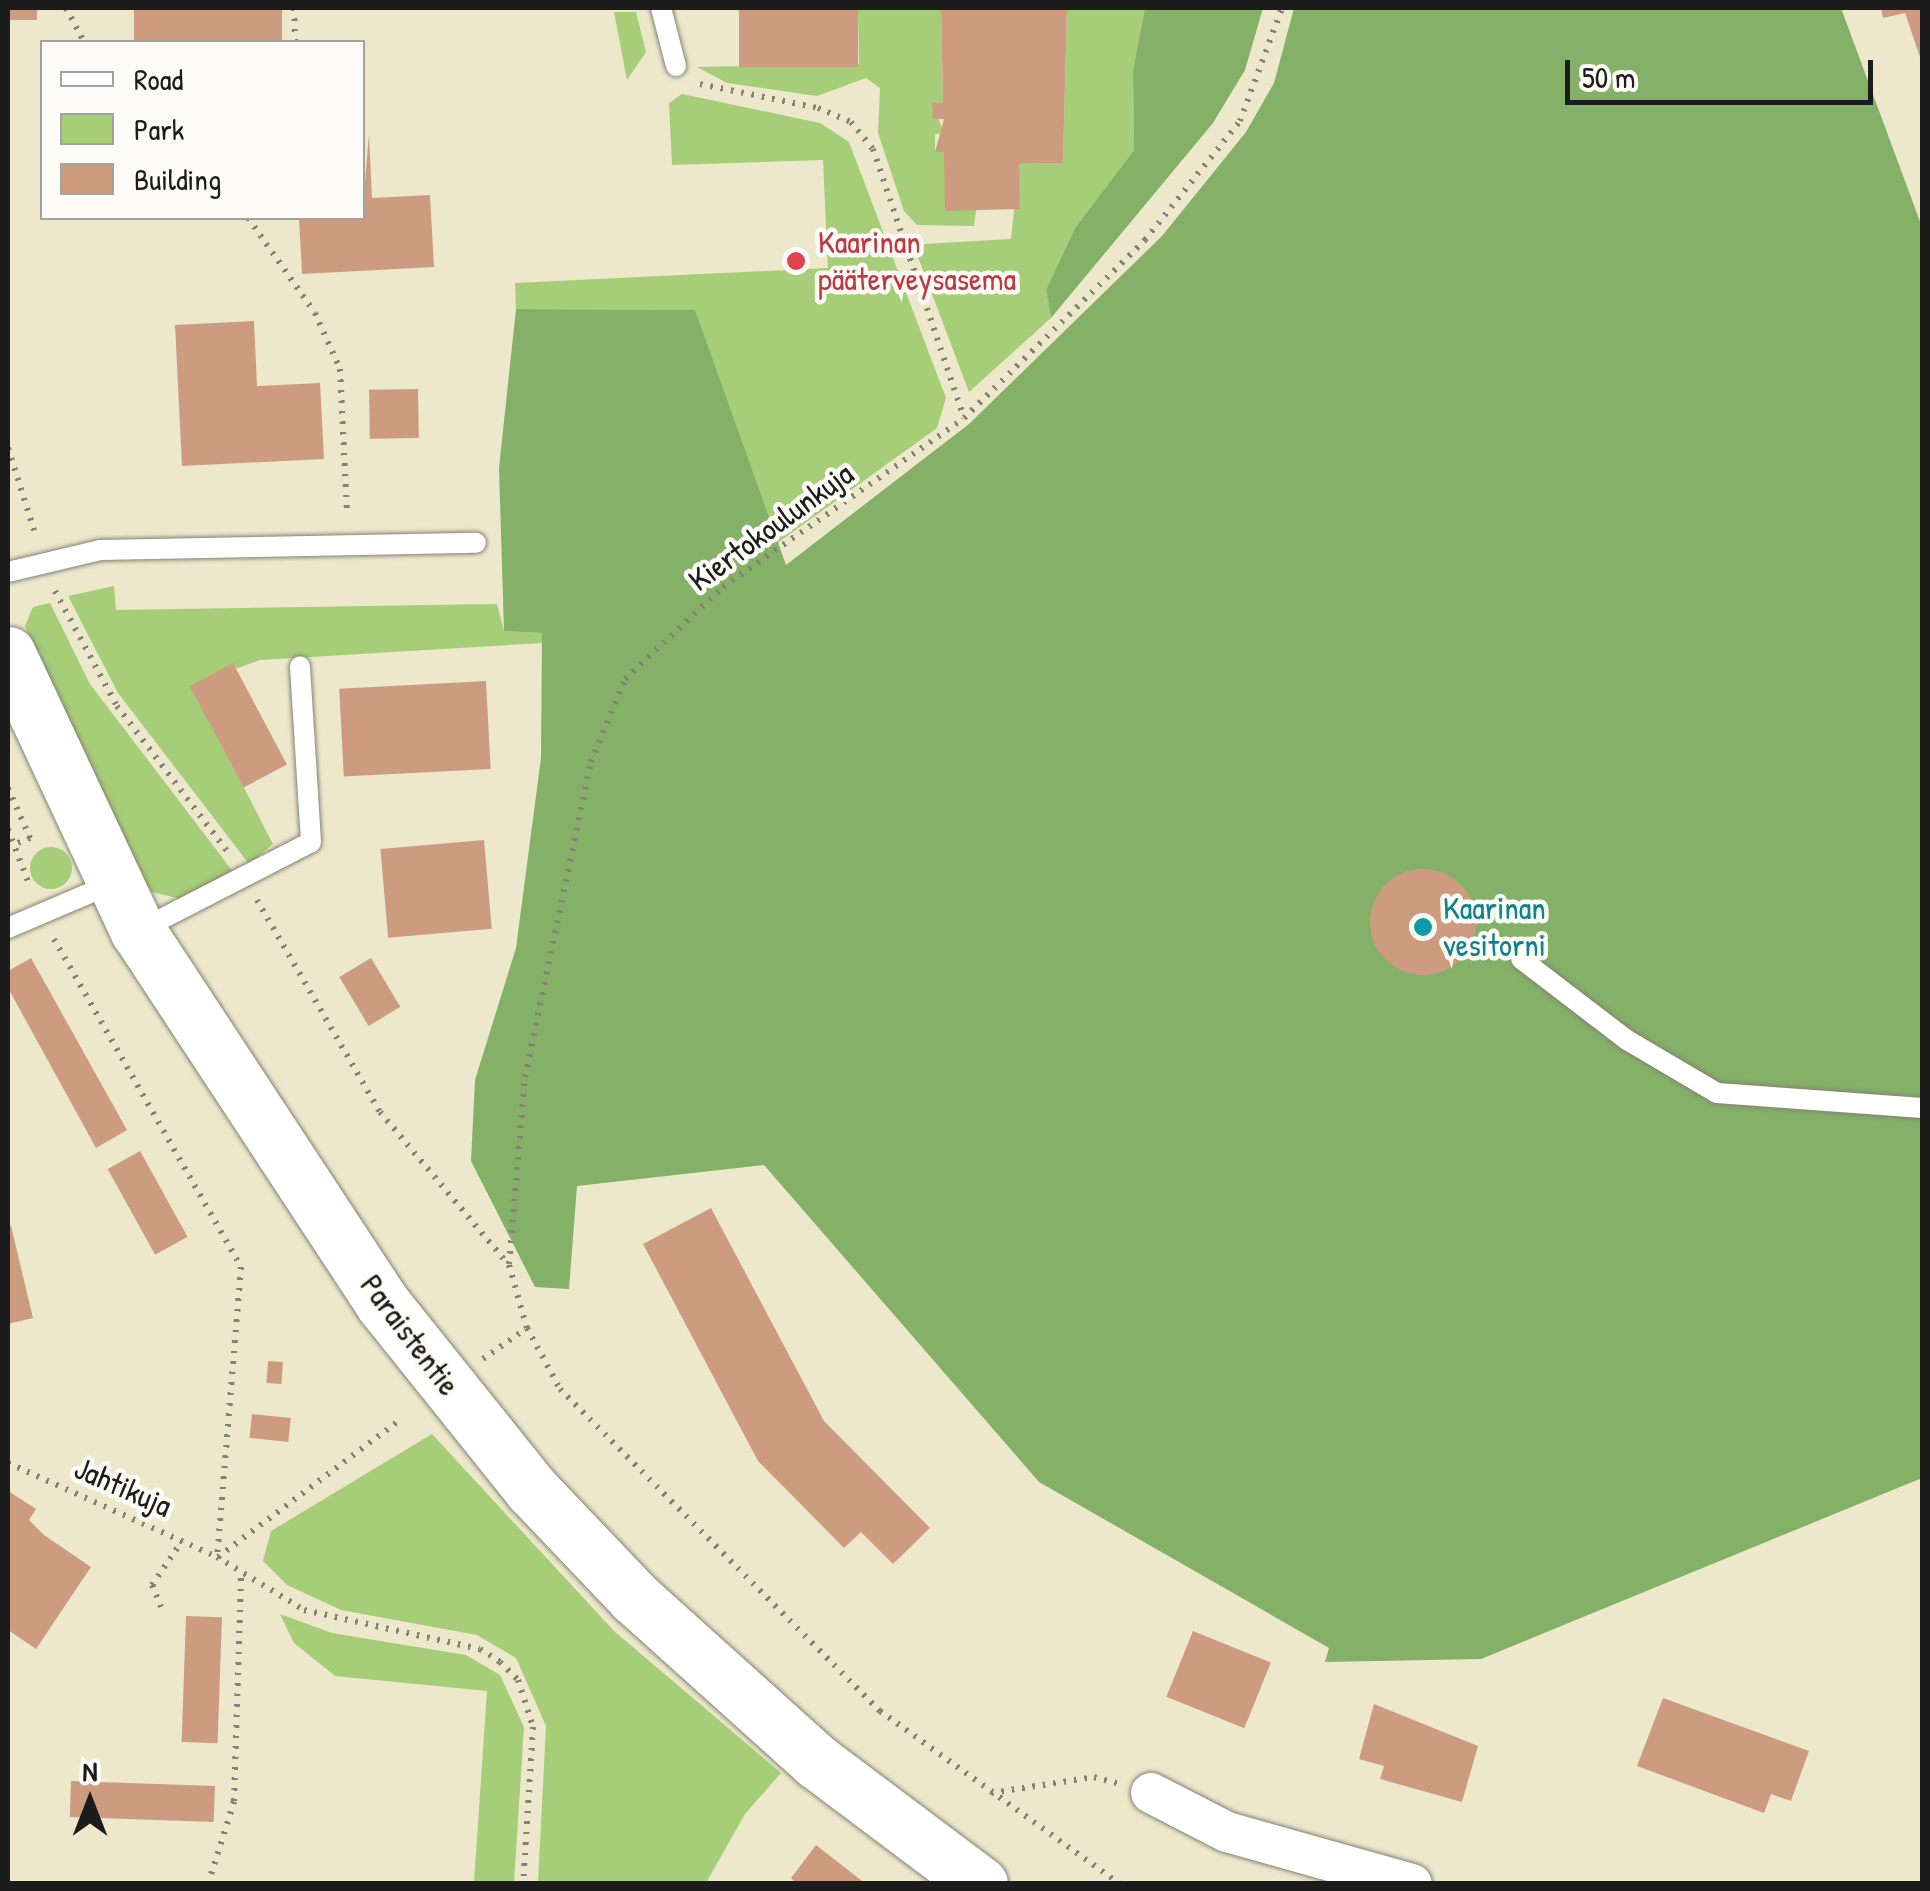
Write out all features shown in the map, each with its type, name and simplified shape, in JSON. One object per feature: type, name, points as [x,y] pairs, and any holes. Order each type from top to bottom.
[{"type":"main road","name":"Paraistentie","points":[[8,654],[111,884],[138,931],[384,1304],[532,1490],[635,1598],[816,1761],[980,1884]]},
{"type":"street","points":[[1152,1793],[1227,1832],[1412,1884]]},
{"type":"lane","points":[[661,8],[676,66]]},
{"type":"lane","points":[[8,572],[100,550],[476,543]]},
{"type":"lane","points":[[138,931],[311,842],[300,666]]},
{"type":"lane","points":[[8,928],[111,884]]},
{"type":"lane","points":[[1522,959],[1627,1040],[1716,1093],[1922,1108]]},
{"type":"path","points":[[66,8],[83,40]]},
{"type":"path","points":[[294,8],[295,40]]},
{"type":"path","name":"Kiertokoulunkuja","points":[[527,1328],[508,1265],[524,1077],[590,762],[624,679],[723,587],[964,418],[1145,240],[1218,152],[1254,94],[1282,8]]},
{"type":"path","points":[[676,66],[712,90],[852,122],[873,149],[964,418]]},
{"type":"path","points":[[249,220],[315,313],[340,370],[348,544]]},
{"type":"path","points":[[8,492],[20,488]]},
{"type":"path","points":[[8,788],[30,838],[14,845]]},
{"type":"path","points":[[8,830],[40,915],[241,1267],[217,1557]]},
{"type":"path","points":[[480,1361],[527,1328],[560,1389],[770,1608],[880,1711],[1120,1884]]},
{"type":"path","points":[[217,1557],[402,1419]]},
{"type":"path","name":"Jahtikuja","points":[[8,1463],[217,1557],[241,1574],[337,1622],[480,1649],[518,1680],[534,1727],[523,1884]]},
{"type":"path","points":[[161,1607],[152,1585],[182,1541]]},
{"type":"path","points":[[208,1884],[234,1801],[241,1574]]},
{"type":"path","points":[[990,1793],[1094,1777],[1152,1793]]},
{"type":"green space","points":[[858,8],[941,8],[943,102],[932,103],[944,133],[935,134],[935,151],[944,152],[976,210],[974,226],[917,225],[904,211],[878,133],[880,88],[866,78],[817,96],[727,83],[697,67],[859,64]]},
{"type":"green space","points":[[1067,8],[1145,8],[1133,70],[1134,150],[1075,228],[1046,290],[1051,318],[969,392],[918,257],[924,244],[1011,239],[1019,164],[1063,163]]},
{"type":"green space","points":[[1145,8],[1263,8],[1245,70],[1213,123],[1051,318],[1046,290],[1075,228],[1134,150],[1133,70]]},
{"type":"green space","points":[[1294,8],[1841,8],[1922,227],[1922,1478],[1481,1659],[1325,1662],[1329,1648],[1039,1482],[764,1165],[577,1186],[569,1289],[535,1287],[471,1161],[475,1080],[516,948],[541,758],[542,633],[504,631],[499,468],[516,309],[695,310],[786,565],[969,424],[1162,236],[1246,132],[1274,83]]},
{"type":"green space","points":[[614,12],[636,12],[646,52],[627,80]]},
{"type":"green space","points":[[682,94],[820,123],[849,142],[946,398],[937,428],[776,544],[695,310],[516,309],[515,283],[828,268],[823,160],[672,165],[669,103]]},
{"type":"green space","points":[[114,586],[116,610],[497,604],[504,631],[542,633],[542,643],[260,660],[191,685],[273,844],[249,864],[118,693],[68,596]]},
{"type":"green space","points":[[50,603],[90,684],[234,873],[181,899],[152,892],[138,875],[25,626],[33,607]]},
{"type":"green space","points":[[51,847],[66,853],[72,868],[66,883],[51,889],[36,883],[30,868],[36,853]]},
{"type":"green space","points":[[432,1434],[614,1631],[781,1773],[745,1814],[706,1883],[538,1883],[546,1726],[516,1658],[477,1635],[341,1610],[287,1585],[263,1561],[271,1531]]},
{"type":"green space","points":[[280,1614],[332,1633],[466,1655],[500,1675],[524,1727],[514,1883],[474,1883],[487,1691],[335,1676],[294,1643]]},
{"type":"building","points":[[8,8],[37,8],[37,20],[8,20]]},
{"type":"building","points":[[134,8],[282,8],[282,40],[134,40]]},
{"type":"building","points":[[739,8],[858,8],[858,67],[739,67]]},
{"type":"building","points":[[941,8],[1067,8],[1063,163],[1019,164],[1020,209],[945,211],[944,152],[935,152],[944,119],[933,119],[932,103],[943,102]]},
{"type":"building","points":[[1881,8],[1922,8],[1922,63],[1905,13],[1883,18]]},
{"type":"building","points":[[369,134],[372,198],[430,195],[434,267],[302,274],[299,220],[365,220]]},
{"type":"building","points":[[254,321],[257,386],[320,383],[324,459],[182,466],[175,325]]},
{"type":"building","points":[[418,389],[419,438],[370,439],[369,390]]},
{"type":"building","points":[[233,663],[287,765],[244,788],[190,686]]},
{"type":"building","points":[[486,681],[491,769],[344,777],[339,689]]},
{"type":"building","points":[[484,840],[492,929],[388,938],[380,849]]},
{"type":"building","name":"Kaarinan vesitorni","points":[[1423,869],[1443,873],[1461,884],[1472,902],[1476,922],[1472,942],[1461,960],[1443,971],[1423,975],[1403,971],[1385,960],[1374,942],[1370,922],[1374,902],[1385,884],[1403,873]]},
{"type":"building","points":[[31,958],[127,1130],[96,1148],[8,988],[8,971]]},
{"type":"building","points":[[371,958],[400,1007],[369,1026],[339,977]]},
{"type":"building","points":[[140,1151],[188,1237],[155,1255],[108,1169]]},
{"type":"building","points":[[711,1208],[824,1421],[930,1528],[893,1564],[861,1532],[844,1548],[758,1461],[643,1244]]},
{"type":"building","points":[[11,1226],[33,1318],[8,1324],[8,1227]]},
{"type":"building","points":[[268,1361],[283,1362],[281,1384],[266,1383]]},
{"type":"building","points":[[252,1414],[291,1418],[288,1442],[249,1438]]},
{"type":"building","points":[[8,1491],[36,1509],[29,1520],[44,1535],[91,1567],[36,1649],[8,1630]]},
{"type":"building","points":[[186,1616],[222,1617],[218,1743],[182,1742]]},
{"type":"building","points":[[1193,1631],[1271,1662],[1244,1728],[1166,1697]]},
{"type":"building","points":[[1663,1698],[1809,1751],[1791,1801],[1771,1794],[1764,1813],[1637,1766]]},
{"type":"building","points":[[1374,1704],[1478,1746],[1462,1802],[1380,1779],[1384,1766],[1359,1759]]},
{"type":"building","points":[[71,1781],[215,1786],[214,1822],[70,1817]]},
{"type":"building","points":[[816,1845],[866,1884],[797,1884],[791,1878]]},
{"type":"place","name":"Kaarinan pääterveysasema","points":[[796,261]]},
{"type":"place","name":"Kaarinan vesitorni","points":[[1423,927]]}]
